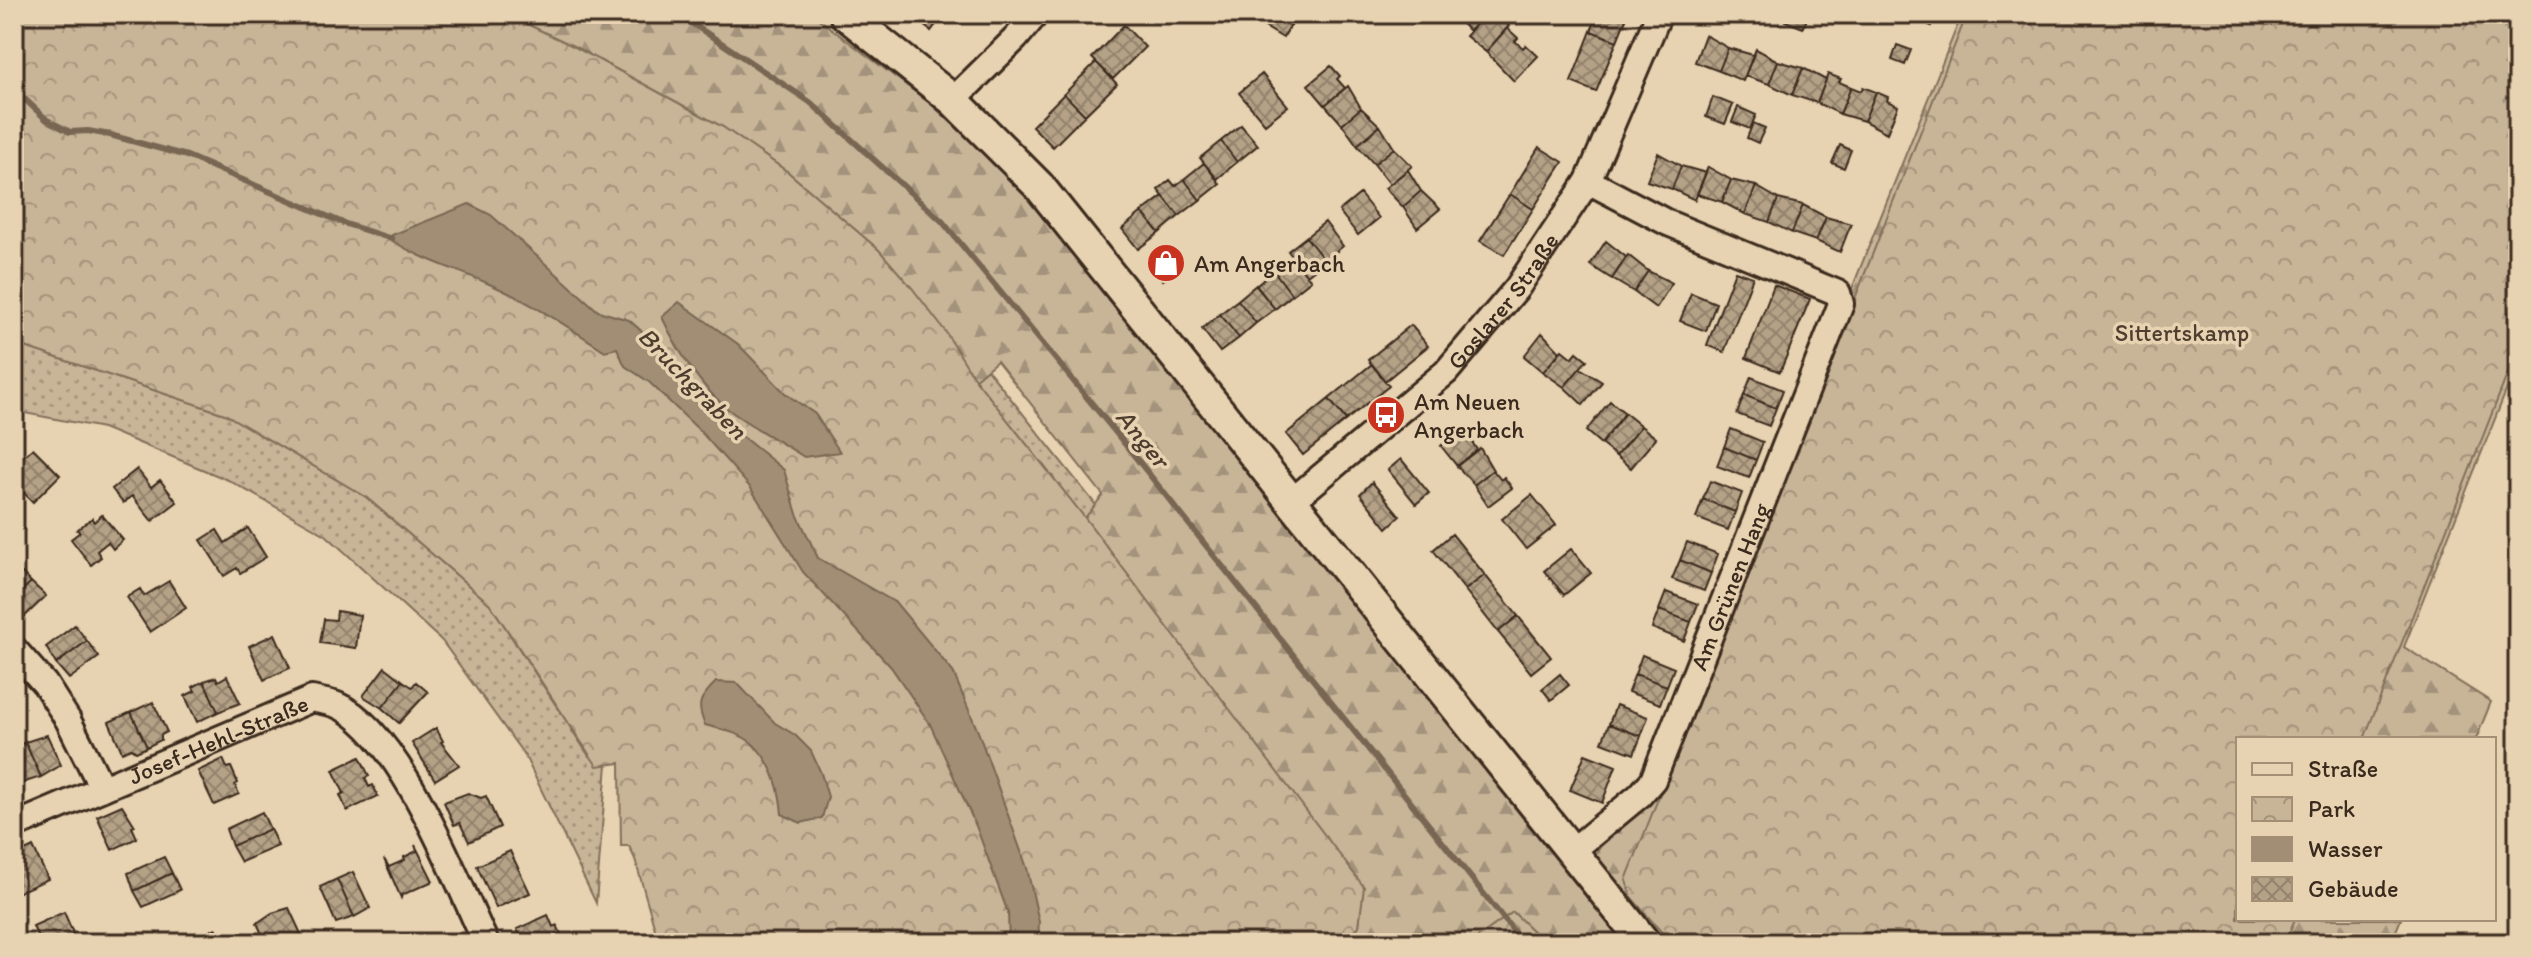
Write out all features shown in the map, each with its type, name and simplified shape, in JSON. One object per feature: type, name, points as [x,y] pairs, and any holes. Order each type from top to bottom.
[{"type":"street","points":[[845,14],[953,100],[1039,186],[1645,943]]},
{"type":"street","points":[[953,100],[1036,14]]},
{"type":"street","name":"Goslarer Straße","points":[[1292,501],[1446,372],[1517,288],[1588,181],[1659,14]]},
{"type":"street","name":"Am Grünen Hang","points":[[1572,851],[1640,795],[1653,780],[1841,304],[1838,293],[1668,223],[1588,181]]},
{"type":"street","points":[[14,649],[45,684],[68,720],[102,788]]},
{"type":"street","name":"Josef-Hehl-Straße","points":[[14,826],[312,699],[336,705],[360,719],[408,779],[486,943]]},
{"type":"green space","points":[[14,14],[506,14],[575,47],[723,127],[788,172],[879,250],[912,288],[945,331],[975,379],[1085,518],[1364,887],[1359,926],[1345,943],[659,943],[635,859],[629,846],[621,846],[620,763],[597,766],[490,604],[366,497],[225,414],[22,346],[14,347]]},
{"type":"green space","name":"Sittertskamp","points":[[506,14],[812,14],[931,104],[1017,184],[1580,877],[1601,846],[1658,795],[1853,286],[1962,14],[2518,14],[2518,361],[2404,647],[2491,702],[2477,737],[2236,737],[2236,921],[2400,921],[2391,943],[1545,943],[1513,912],[1470,943],[1345,943],[1359,926],[1363,887],[1085,518],[1103,495],[997,361],[923,422],[879,250],[788,172],[723,127],[575,47]]},
{"type":"green space","name":"Sittertskamp","points":[[1967,14],[2518,14],[2518,347],[2365,737],[2236,737],[2236,921],[2294,921],[2285,943],[1671,943],[1631,897],[1626,880]]},
{"type":"green space","points":[[22,346],[225,414],[366,497],[490,604],[589,756],[619,730],[607,764],[596,903],[525,756],[442,641],[326,535],[228,480],[103,428],[14,411],[14,347]]},
{"type":"green space","points":[[987,369],[1096,505],[1085,518],[975,379]]},
{"type":"green space","points":[[1513,912],[1545,943],[1470,943]]},
{"type":"water","points":[[469,204],[491,215],[598,311],[629,320],[656,344],[674,372],[728,425],[784,470],[797,514],[818,558],[896,603],[953,672],[979,734],[1027,868],[1039,922],[1038,943],[1009,943],[1008,913],[976,826],[930,724],[891,667],[803,572],[750,487],[701,432],[649,382],[625,366],[617,348],[605,351],[518,298],[423,257],[387,237]]},
{"type":"water","points":[[679,302],[738,344],[786,394],[815,414],[840,452],[804,457],[718,401],[690,367],[662,317]]},
{"type":"water","points":[[716,682],[737,683],[775,723],[795,735],[811,751],[828,797],[822,818],[801,823],[782,814],[774,776],[760,751],[743,737],[705,725],[700,711],[701,701]]},
{"type":"building","points":[[909,14],[944,14],[931,31]]},
{"type":"building","points":[[1244,14],[1298,14],[1283,38]]},
{"type":"building","points":[[1453,14],[1485,14],[1469,31]]},
{"type":"building","points":[[1485,14],[1494,22],[1499,17],[1509,26],[1486,52],[1466,36]]},
{"type":"building","points":[[1598,14],[1628,14],[1617,41],[1591,31]]},
{"type":"building","points":[[1787,14],[1809,14],[1803,28],[1785,21]]},
{"type":"building","points":[[1907,14],[1936,14],[1931,26]]},
{"type":"building","points":[[1124,25],[1145,47],[1113,79],[1092,58]]},
{"type":"building","points":[[1507,28],[1518,38],[1515,41],[1523,48],[1526,45],[1538,56],[1514,81],[1486,52]]},
{"type":"building","points":[[1591,31],[1617,41],[1596,92],[1571,82]]},
{"type":"building","points":[[1705,35],[1728,48],[1719,71],[1695,62]]},
{"type":"building","points":[[1897,45],[1911,50],[1905,65],[1892,60]]},
{"type":"building","points":[[1728,48],[1753,55],[1743,81],[1719,71]]},
{"type":"building","points":[[1756,49],[1778,61],[1769,84],[1745,76]]},
{"type":"building","points":[[1778,61],[1803,68],[1792,95],[1769,84]]},
{"type":"building","points":[[1096,62],[1117,84],[1085,115],[1064,94]]},
{"type":"building","points":[[1331,66],[1345,88],[1325,105],[1308,85]]},
{"type":"building","points":[[1803,68],[1826,80],[1817,103],[1792,95]]},
{"type":"building","points":[[1262,74],[1288,106],[1265,124],[1239,93]]},
{"type":"building","points":[[1828,74],[1851,87],[1840,114],[1817,103]]},
{"type":"building","points":[[1348,86],[1361,108],[1342,124],[1325,105]]},
{"type":"building","points":[[1851,87],[1876,92],[1864,121],[1840,114]]},
{"type":"building","points":[[1876,92],[1898,106],[1887,133],[1864,121]]},
{"type":"building","points":[[1064,94],[1085,115],[1053,147],[1032,126]]},
{"type":"building","points":[[1713,97],[1733,105],[1725,124],[1706,117]]},
{"type":"building","points":[[1738,107],[1756,115],[1750,129],[1732,122]]},
{"type":"building","points":[[1361,108],[1380,126],[1357,145],[1342,124]]},
{"type":"building","points":[[1753,123],[1765,128],[1758,143],[1747,138]]},
{"type":"building","points":[[1241,125],[1258,145],[1237,162],[1221,141]]},
{"type":"building","points":[[1380,126],[1394,148],[1374,164],[1357,145]]},
{"type":"building","points":[[1221,141],[1237,162],[1217,179],[1200,158]]},
{"type":"building","points":[[1840,145],[1851,150],[1844,168],[1832,163]]},
{"type":"building","points":[[1539,147],[1563,162],[1533,209],[1510,194]]},
{"type":"building","points":[[1394,148],[1412,166],[1390,184],[1374,164]]},
{"type":"building","points":[[1658,153],[1681,166],[1672,189],[1647,181]]},
{"type":"building","points":[[1204,163],[1220,184],[1200,200],[1184,179]]},
{"type":"building","points":[[1681,166],[1706,173],[1695,200],[1672,189]]},
{"type":"building","points":[[1708,167],[1731,180],[1722,202],[1697,194]]},
{"type":"building","points":[[1408,170],[1421,191],[1403,207],[1385,188]]},
{"type":"building","points":[[1184,179],[1200,200],[1179,216],[1158,190],[1170,180],[1175,186]]},
{"type":"building","points":[[1731,180],[1756,186],[1745,214],[1722,202]]},
{"type":"building","points":[[1756,186],[1778,199],[1769,222],[1745,214]]},
{"type":"building","points":[[1421,191],[1440,209],[1417,228],[1403,207]]},
{"type":"building","points":[[1360,194],[1379,218],[1358,235],[1339,211]]},
{"type":"building","points":[[1510,194],[1533,209],[1504,255],[1480,241]]},
{"type":"building","points":[[1163,196],[1179,216],[1159,233],[1142,212]]},
{"type":"building","points":[[1778,199],[1803,205],[1792,233],[1769,222]]},
{"type":"building","points":[[1803,205],[1826,217],[1816,241],[1792,233]]},
{"type":"building","points":[[1142,212],[1159,233],[1138,249],[1122,229]]},
{"type":"building","points":[[1826,217],[1851,224],[1840,252],[1816,241]]},
{"type":"building","points":[[1325,222],[1343,246],[1325,261],[1306,237]]},
{"type":"building","points":[[1306,237],[1325,261],[1307,275],[1288,251]]},
{"type":"building","points":[[1606,241],[1626,257],[1612,279],[1590,265]]},
{"type":"building","points":[[1628,255],[1648,271],[1634,292],[1612,279]]},
{"type":"building","points":[[1292,257],[1311,280],[1292,295],[1274,271]]},
{"type":"building","name":"Am Angerbach","points":[[1168,258],[1176,269],[1163,280],[1154,269]]},
{"type":"building","points":[[1274,271],[1292,295],[1275,309],[1256,286]]},
{"type":"building","points":[[1648,271],[1672,283],[1656,308],[1634,292]]},
{"type":"building","points":[[1735,271],[1753,277],[1724,352],[1707,345]]},
{"type":"building","points":[[1256,285],[1275,309],[1256,323],[1238,300]]},
{"type":"building","points":[[1774,285],[1810,299],[1780,372],[1746,358]]},
{"type":"building","points":[[1691,293],[1716,303],[1706,331],[1680,321]]},
{"type":"building","points":[[1238,300],[1256,323],[1239,338],[1220,314]]},
{"type":"building","points":[[1220,314],[1239,338],[1220,352],[1202,329]]},
{"type":"building","points":[[1411,325],[1428,346],[1385,381],[1368,360]]},
{"type":"building","points":[[1542,333],[1560,352],[1543,372],[1524,356]]},
{"type":"building","points":[[1562,350],[1572,358],[1577,352],[1587,360],[1564,387],[1543,372]]},
{"type":"building","points":[[1372,364],[1389,386],[1346,420],[1329,399]]},
{"type":"building","points":[[1580,368],[1602,382],[1583,405],[1564,387]]},
{"type":"building","points":[[1751,377],[1783,390],[1776,408],[1744,395]]},
{"type":"building","points":[[1744,395],[1776,408],[1769,426],[1737,414]]},
{"type":"building","points":[[1329,399],[1346,420],[1303,455],[1286,434]]},
{"type":"building","points":[[1610,401],[1625,413],[1601,444],[1586,431]]},
{"type":"building","points":[[1625,413],[1641,426],[1616,456],[1601,444]]},
{"type":"building","points":[[1641,426],[1656,438],[1631,468],[1616,456]]},
{"type":"building","points":[[1463,427],[1477,450],[1457,466],[1441,446]]},
{"type":"building","points":[[1731,429],[1763,442],[1756,460],[1724,447]]},
{"type":"building","points":[[1724,447],[1756,460],[1749,478],[1717,466]]},
{"type":"building","points":[[33,448],[60,475],[33,502],[14,483],[14,464]]},
{"type":"building","points":[[1480,448],[1493,470],[1474,485],[1457,466]]},
{"type":"building","points":[[1401,459],[1429,493],[1416,504],[1388,470]]},
{"type":"building","points":[[137,469],[151,487],[160,480],[177,502],[152,521],[132,496],[123,503],[112,489]]},
{"type":"building","points":[[1493,470],[1501,480],[1504,477],[1512,488],[1488,506],[1474,485]]},
{"type":"building","points":[[1710,481],[1742,493],[1735,512],[1703,499]]},
{"type":"building","points":[[1372,482],[1400,516],[1387,528],[1360,494]]},
{"type":"building","points":[[1532,495],[1556,525],[1526,549],[1502,519]]},
{"type":"building","points":[[1703,499],[1735,512],[1728,530],[1696,518]]},
{"type":"building","points":[[102,515],[123,540],[113,549],[108,542],[97,551],[101,557],[91,565],[71,539],[92,518],[94,522]]},
{"type":"building","points":[[248,528],[266,557],[240,573],[237,568],[224,576],[201,540],[217,530],[225,543]]},
{"type":"building","points":[[1452,534],[1485,575],[1465,590],[1433,550]]},
{"type":"building","points":[[1687,542],[1718,554],[1711,573],[1680,560]]},
{"type":"building","points":[[1571,549],[1591,573],[1564,595],[1544,571]]},
{"type":"building","points":[[1680,560],[1711,573],[1704,591],[1672,579]]},
{"type":"building","points":[[17,568],[31,582],[14,599],[14,571]]},
{"type":"building","points":[[1485,575],[1518,616],[1498,632],[1465,590]]},
{"type":"building","points":[[169,581],[186,608],[150,632],[127,597],[140,589],[144,596]]},
{"type":"building","points":[[31,582],[46,596],[19,622],[14,617],[14,599]]},
{"type":"building","points":[[1666,592],[1698,604],[1691,622],[1659,610]]},
{"type":"building","points":[[1659,610],[1691,622],[1684,641],[1652,628]]},
{"type":"building","points":[[337,611],[360,615],[356,648],[320,643],[324,619],[336,620]]},
{"type":"building","points":[[1518,616],[1551,657],[1531,673],[1498,632]]},
{"type":"building","points":[[75,625],[87,641],[56,664],[46,647]]},
{"type":"building","points":[[275,634],[290,668],[264,680],[249,646]]},
{"type":"building","points":[[87,641],[99,657],[69,679],[56,664]]},
{"type":"building","points":[[1642,655],[1674,668],[1667,686],[1635,674]]},
{"type":"building","points":[[385,667],[403,681],[382,708],[363,696]]},
{"type":"building","points":[[1560,674],[1569,685],[1551,700],[1542,689]]},
{"type":"building","points":[[1635,674],[1667,686],[1660,704],[1628,692]]},
{"type":"building","points":[[227,676],[240,703],[218,712],[204,681],[216,677],[218,681]]},
{"type":"building","points":[[204,681],[218,712],[197,722],[185,696]]},
{"type":"building","points":[[403,681],[412,687],[416,682],[428,692],[399,723],[382,708]]},
{"type":"building","points":[[153,702],[167,732],[161,735],[161,740],[147,747],[131,712]]},
{"type":"building","points":[[1616,705],[1648,717],[1641,736],[1609,724]]},
{"type":"building","points":[[131,712],[147,747],[136,752],[131,748],[122,752],[109,722]]},
{"type":"building","points":[[1609,724],[1641,736],[1634,754],[1602,742]]},
{"type":"building","points":[[436,728],[441,742],[459,765],[435,780],[412,743]]},
{"type":"building","points":[[47,735],[61,765],[41,777],[25,742]]},
{"type":"building","points":[[25,742],[41,777],[19,784],[14,772],[14,750]]},
{"type":"building","points":[[1585,754],[1616,766],[1602,803],[1570,790]]},
{"type":"building","points":[[360,757],[369,776],[365,778],[369,787],[373,785],[378,796],[347,811],[340,795],[344,793],[333,770]]},
{"type":"building","points":[[223,759],[227,768],[231,767],[239,794],[214,805],[198,771]]},
{"type":"building","points":[[468,793],[481,798],[486,796],[500,827],[469,842],[460,823],[454,825],[444,802]]},
{"type":"building","points":[[122,805],[135,826],[132,827],[137,838],[112,850],[97,816]]},
{"type":"building","points":[[262,812],[270,829],[232,846],[226,829]]},
{"type":"building","points":[[270,829],[278,846],[241,862],[232,846]]},
{"type":"building","points":[[415,845],[433,881],[401,898],[384,859],[389,867],[405,860],[404,857],[417,851]]},
{"type":"building","points":[[33,847],[48,879],[17,893],[14,886],[14,856]]},
{"type":"building","points":[[510,851],[530,893],[496,908],[477,866]]},
{"type":"building","points":[[164,857],[172,873],[134,891],[128,873]]},
{"type":"building","points":[[353,872],[370,908],[354,917],[337,879]]},
{"type":"building","points":[[172,873],[180,890],[143,907],[134,891]]},
{"type":"building","points":[[337,879],[354,917],[336,923],[320,887]]},
{"type":"building","points":[[289,908],[301,934],[290,939],[290,943],[266,943],[257,923],[272,913]]},
{"type":"building","points":[[64,912],[76,940],[70,943],[40,943],[33,926]]},
{"type":"building","points":[[548,915],[553,927],[557,925],[562,936],[558,938],[560,943],[523,943],[517,929]]},
{"type":"building","points":[[216,928],[222,943],[183,943]]},
{"type":"waterway","name":"Anger","points":[[678,14],[810,102],[942,221],[1117,434],[1523,943]]},
{"type":"waterway","name":"Bruchgraben","points":[[14,89],[47,120],[70,132],[110,135],[187,156],[343,223],[392,239]]},
{"type":"place","name":"Am Angerbach","points":[[1166,263]]},
{"type":"place","name":"Am Neuen Angerbach","points":[[1386,415]]}]
